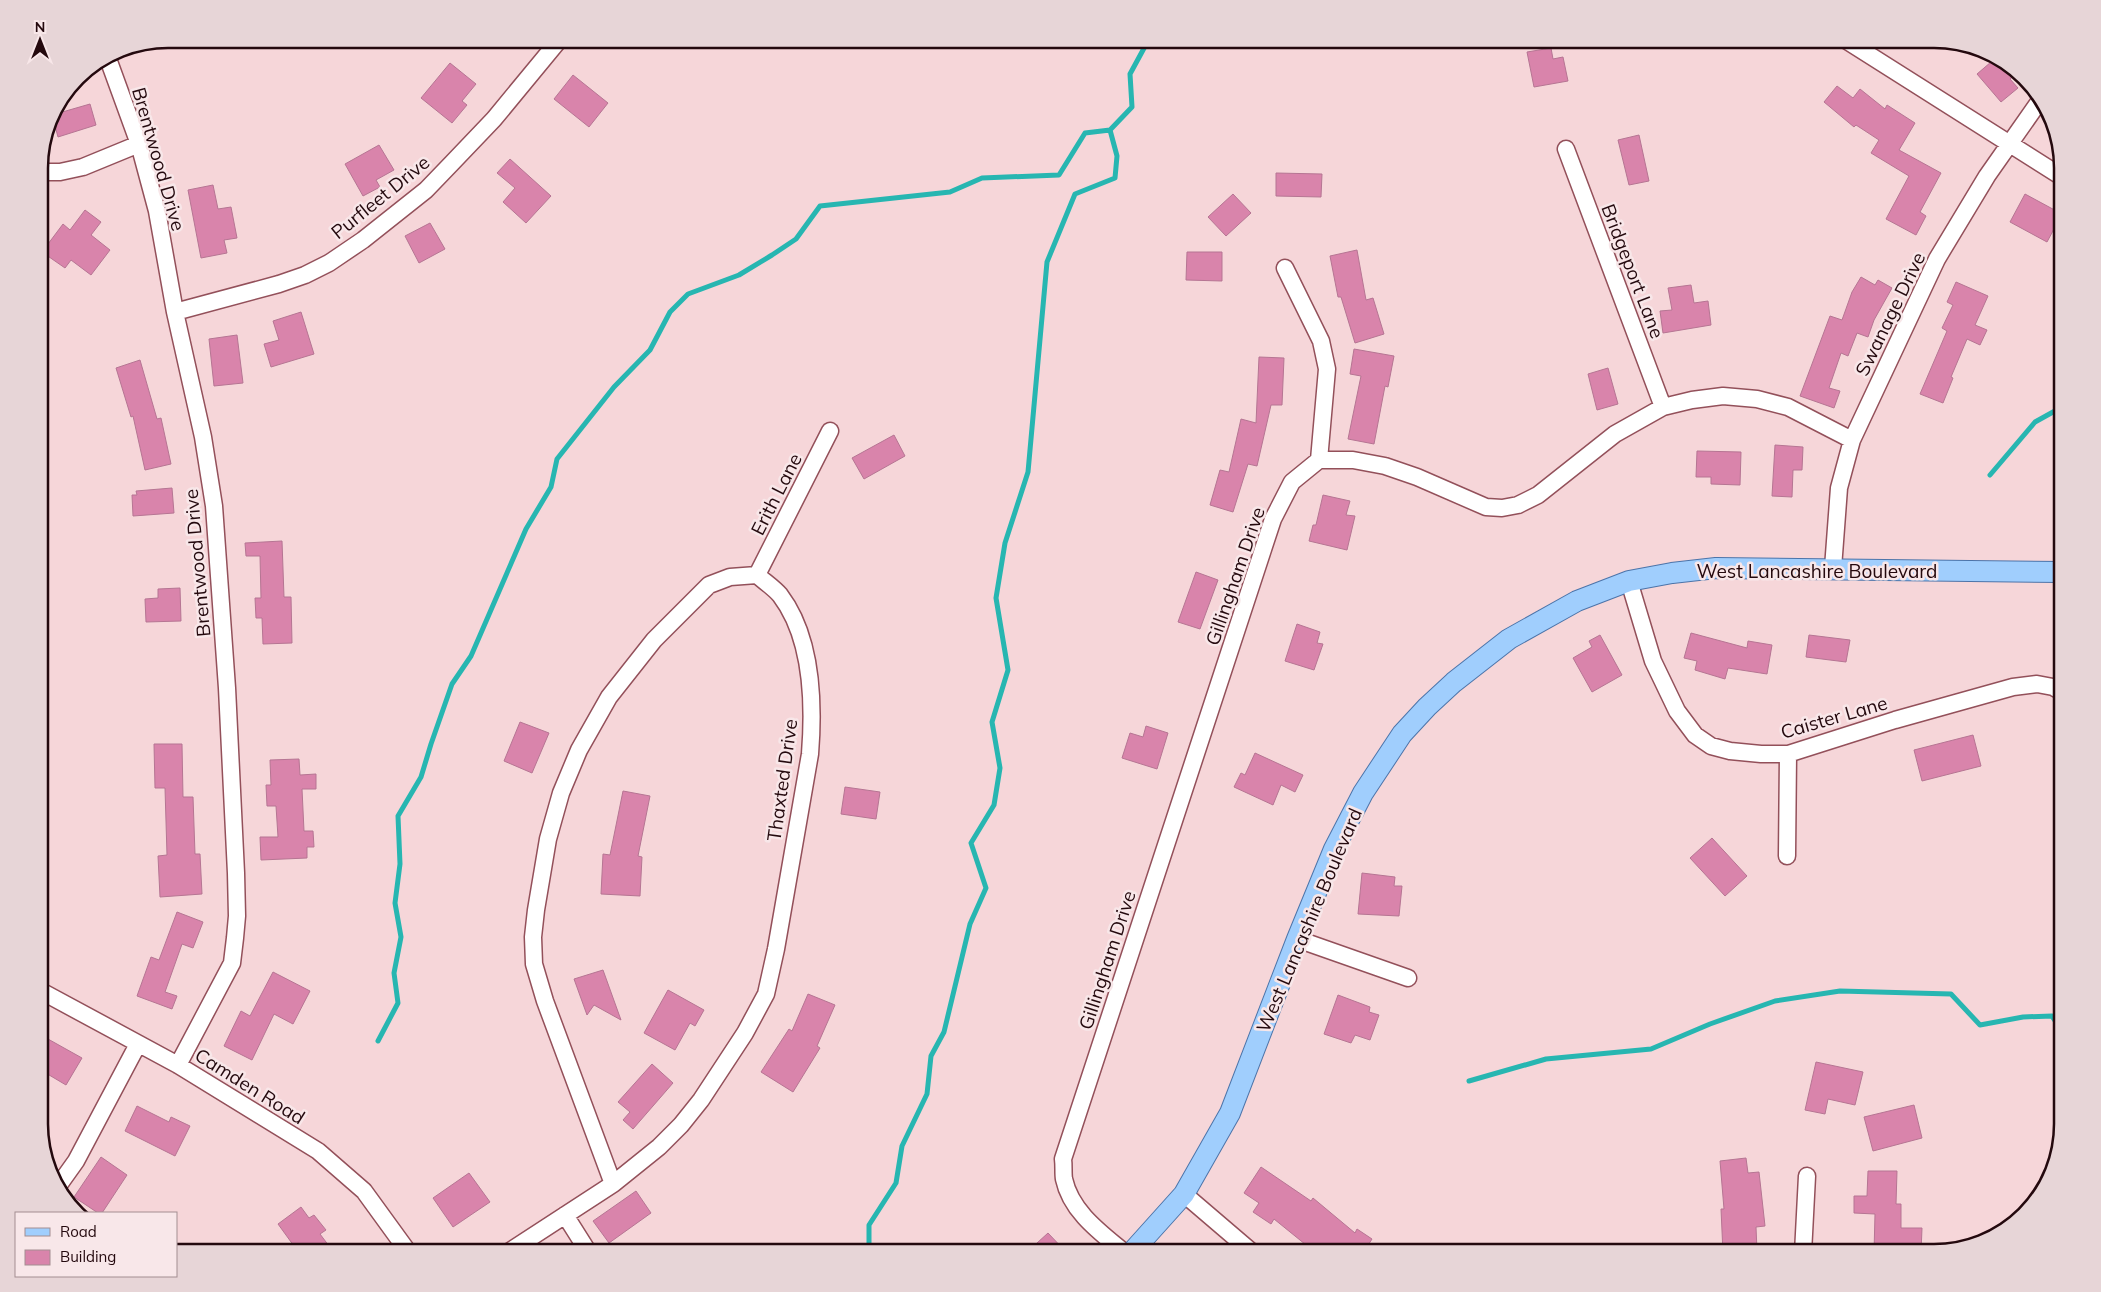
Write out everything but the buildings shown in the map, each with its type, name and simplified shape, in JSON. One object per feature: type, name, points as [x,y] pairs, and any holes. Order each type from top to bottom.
[{"type":"main road","name":"West Lancashire Boulevard","points":[[1139,1244],[1184,1194],[1230,1113],[1334,849],[1363,793],[1408,727],[1454,682],[1509,639],[1577,601],[1628,581],[1672,573],[1716,568],[2053,572]]},
{"type":"street","name":"Purfleet Drive","points":[[175,312],[279,284],[305,275],[329,263],[363,240],[426,190],[494,120],[553,48]]},
{"type":"street","points":[[1858,48],[2053,171]]},
{"type":"street","name":"Brentwood Drive","points":[[109,63],[139,144],[157,211],[175,312],[203,437],[214,506],[227,688],[237,916],[232,962],[178,1065]]},
{"type":"street","name":"Swanage Drive","points":[[1833,568],[1839,488],[1852,440],[1937,259],[1987,176],[2037,106]]},
{"type":"street","points":[[48,172],[60,172],[83,167],[139,144]]},
{"type":"street","name":"Bridgeport Lane","points":[[1566,149],[1663,407]]},
{"type":"street","points":[[1285,268],[1321,341],[1327,369],[1318,460],[1353,460],[1385,466],[1417,477],[1486,508],[1502,508],[1518,505],[1538,495],[1615,434],[1663,407],[1692,400],[1724,396],[1757,399],[1788,407],[1852,440]]},
{"type":"street","name":"Erith Lane","points":[[757,575],[830,431]]},
{"type":"street","name":"Gillingham Drive","points":[[1114,1244],[1085,1220],[1072,1200],[1064,1179],[1063,1160],[1273,519],[1292,482],[1318,460]]},
{"type":"street","points":[[613,1184],[545,1001],[534,964],[533,937],[536,910],[548,839],[561,793],[579,750],[609,696],[654,640],[709,585],[730,577],[757,575]]},
{"type":"street","name":"Thaxted Drive","points":[[521,1244],[613,1184],[659,1147],[681,1126],[745,1034],[766,994],[776,949],[810,754],[812,722],[810,688],[804,651],[792,613],[779,594],[757,575]]},
{"type":"street","name":"Caister Lane","points":[[1628,581],[1652,661],[1677,711],[1695,735],[1711,746],[1730,751],[1788,754],[1895,720],[2013,687],[2037,684],[2054,687]]},
{"type":"street","points":[[1787,856],[1788,754]]},
{"type":"street","points":[[1297,939],[1408,978]]},
{"type":"street","name":"Camden Road","points":[[48,995],[178,1065],[318,1151],[364,1191],[402,1244]]},
{"type":"street","points":[[62,1181],[76,1161],[138,1044]]},
{"type":"street","points":[[1803,1244],[1807,1176]]},
{"type":"street","points":[[1184,1194],[1243,1244]]},
{"type":"street","points":[[565,1215],[583,1244]]},
{"type":"waterway","points":[[869,1244],[869,1225],[896,1183],[902,1146],[927,1094],[931,1056],[944,1032],[970,924],[986,888],[971,843],[994,805],[1000,768],[992,722],[1008,670],[996,598],[1005,543],[1028,472],[1047,262],[1075,194],[1115,178],[1117,156],[1110,130],[1132,107],[1130,74],[1144,48]]},
{"type":"waterway","points":[[378,1041],[398,1003],[394,973],[401,937],[395,903],[400,864],[398,816],[421,777],[452,684],[471,656],[526,529],[551,487],[557,459],[614,387],[650,350],[670,312],[688,294],[739,275],[796,239],[820,206],[950,192],[982,178],[1059,175],[1085,133],[1110,130]]},
{"type":"waterway","points":[[1990,475],[2035,422],[2053,412]]},
{"type":"waterway","points":[[1469,1081],[1546,1059],[1651,1049],[1710,1024],[1775,1001],[1840,991],[1951,994],[1980,1025],[2023,1017],[2052,1016],[2054,1019]]}]
